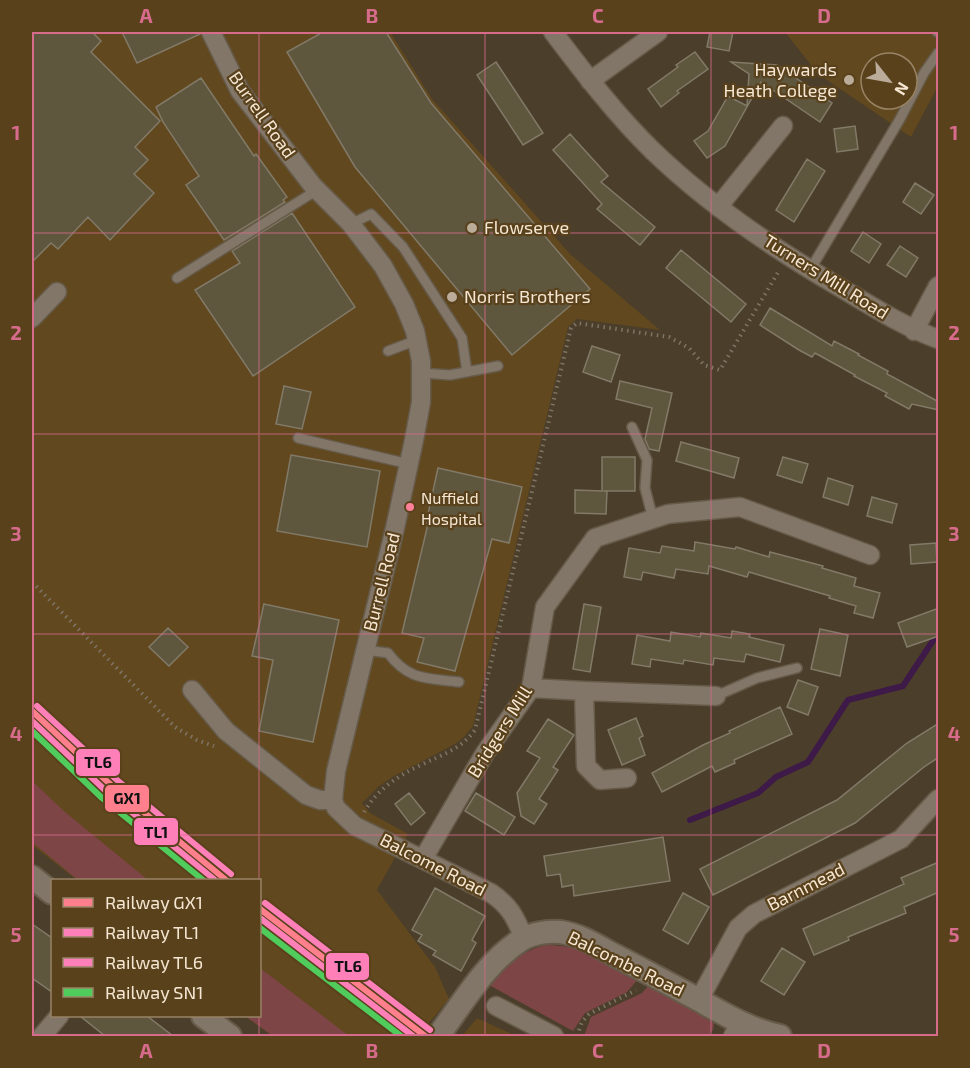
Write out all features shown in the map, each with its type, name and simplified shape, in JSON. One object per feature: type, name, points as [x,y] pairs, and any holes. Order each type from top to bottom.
[{"type":"street","name":"Burrell Road","points":[[211,32],[240,91],[317,190],[351,224],[383,266],[404,304],[417,340],[421,361],[421,402],[409,464],[336,771],[333,800]]},
{"type":"street","name":"Turners Mill Road","points":[[553,32],[590,81],[653,150],[718,207],[810,270],[914,331],[939,339]]},
{"type":"street","points":[[590,81],[658,32]]},
{"type":"street","points":[[718,207],[783,126]]},
{"type":"street","points":[[914,331],[939,286]]},
{"type":"street","points":[[32,318],[57,292]]},
{"type":"street","name":"Bridgers Mill","points":[[423,860],[485,753],[531,688],[544,607],[595,538],[668,514],[740,507],[870,555]]},
{"type":"street","points":[[531,688],[716,696]]},
{"type":"street","points":[[192,690],[226,731],[306,795],[320,800],[333,800]]},
{"type":"street","points":[[584,692],[586,766],[600,780],[627,778]]},
{"type":"street","name":"Barnmead","points":[[699,1000],[738,928],[754,914],[901,839],[939,799]]},
{"type":"street","name":"Balcome Road","points":[[333,800],[336,808],[355,826],[491,893],[511,910],[524,938]]},
{"type":"street","points":[[32,876],[51,892]]},
{"type":"street","name":"Balcombe Road","points":[[438,1036],[495,961],[524,938],[543,933],[561,932],[580,938],[699,1000],[737,1030],[780,1036]]},
{"type":"street","points":[[496,1006],[554,1036]]},
{"type":"street","points":[[42,1036],[58,1017]]},
{"type":"street","points":[[204,1017],[230,1036]]},
{"type":"lane","points":[[810,270],[900,119],[924,73],[939,52]]},
{"type":"lane","points":[[177,279],[317,190]]},
{"type":"lane","points":[[351,224],[371,214],[403,247],[462,338],[467,372]]},
{"type":"lane","points":[[388,351],[417,340]]},
{"type":"lane","points":[[421,373],[450,375],[498,366]]},
{"type":"lane","points":[[633,427],[647,460],[645,488],[654,519]]},
{"type":"lane","points":[[298,438],[409,464]]},
{"type":"lane","points":[[365,650],[388,653],[398,667],[410,675],[459,682]]},
{"type":"lane","points":[[716,696],[757,678],[797,668]]},
{"type":"path","points":[[355,826],[371,799],[393,780],[465,743],[475,730],[571,328],[577,322],[669,337],[689,348],[704,365],[720,370],[789,257]]},
{"type":"path","points":[[32,582],[175,728],[197,740],[218,747]]},
{"type":"path","points":[[577,1036],[582,1022],[589,1014],[636,990],[648,972]]},
{"type":"shaded area","points":[[32,32],[390,32],[432,99],[570,254],[660,330],[577,319],[568,327],[473,726],[455,744],[394,776],[378,787],[362,803],[370,813],[408,834],[377,890],[435,967],[449,999],[418,1036],[273,1036],[246,1017],[261,1017],[261,879],[76,879],[32,845]]},
{"type":"shaded area","name":"Haywards Heath College","points":[[785,32],[938,32],[938,86],[911,137],[873,111],[919,111],[919,51],[859,51],[859,102],[818,74]]},
{"type":"shaded area","points":[[32,781],[65,812],[147,879],[77,879],[32,842]]},
{"type":"shaded area","points":[[546,945],[584,951],[639,978],[627,992],[585,1013],[573,1031],[489,985],[514,960]]},
{"type":"shaded area","points":[[261,969],[349,1036],[273,1036],[246,1017],[261,1017]]},
{"type":"shaded area","points":[[650,984],[709,1018],[714,1023],[713,1030],[708,1036],[584,1036],[591,1017],[642,993]]},
{"type":"shaded area","points":[[477,1018],[516,1036],[462,1036]]},
{"type":"building","points":[[32,32],[92,32],[101,41],[91,52],[160,121],[135,147],[148,160],[134,174],[154,193],[110,240],[88,217],[58,249],[51,243],[32,262]]},
{"type":"building","points":[[122,32],[200,32],[200,34],[137,63]]},
{"type":"building","name":"Flowserve","points":[[323,32],[386,32],[431,103],[590,289],[512,355],[355,167],[287,52]]},
{"type":"building","points":[[710,32],[733,32],[729,51],[707,47]]},
{"type":"building","points":[[695,52],[708,69],[677,91],[679,93],[661,107],[648,89]]},
{"type":"building","points":[[496,62],[543,133],[523,145],[477,75]]},
{"type":"building","points":[[731,62],[777,65],[832,103],[820,122],[761,82],[725,146],[707,158],[694,141],[708,131],[728,96],[747,106],[749,74]]},
{"type":"building","points":[[201,78],[254,156],[256,154],[287,197],[283,200],[285,202],[224,240],[186,185],[199,176],[163,122],[156,107]]},
{"type":"building","points":[[855,126],[858,149],[837,152],[834,129]]},
{"type":"building","points":[[570,134],[608,176],[601,182],[655,227],[640,245],[597,209],[602,204],[553,150]]},
{"type":"building","points":[[807,159],[825,171],[794,222],[776,210]]},
{"type":"building","points":[[915,183],[934,195],[921,214],[903,202]]},
{"type":"building","points":[[292,213],[355,307],[253,376],[195,290],[240,263],[232,251]]},
{"type":"building","points":[[863,232],[881,244],[869,263],[851,251]]},
{"type":"building","points":[[900,246],[918,258],[906,277],[887,265]]},
{"type":"building","points":[[681,250],[746,304],[731,322],[666,268]]},
{"type":"building","points":[[770,308],[832,346],[834,341],[888,371],[887,374],[939,402],[939,410],[912,404],[909,409],[885,396],[887,393],[815,353],[812,357],[799,350],[760,325]]},
{"type":"building","points":[[592,346],[620,355],[611,382],[583,372]]},
{"type":"building","points":[[620,381],[672,393],[659,451],[649,449],[645,439],[652,408],[616,399]]},
{"type":"building","points":[[284,386],[311,392],[302,429],[276,424]]},
{"type":"building","points":[[681,442],[739,458],[734,478],[676,461]]},
{"type":"building","points":[[291,455],[380,471],[367,547],[277,531]]},
{"type":"building","points":[[602,457],[635,457],[635,491],[607,491],[606,514],[575,513],[575,490],[602,491]]},
{"type":"building","points":[[783,457],[808,464],[802,483],[777,475]]},
{"type":"building","name":"Nuffield Hospital","points":[[438,468],[522,487],[509,543],[492,539],[455,671],[417,662],[424,638],[402,633],[428,524],[426,523]]},
{"type":"building","points":[[828,478],[853,486],[848,505],[823,497]]},
{"type":"building","points":[[872,497],[897,504],[892,523],[867,516]]},
{"type":"building","points":[[695,542],[735,549],[736,547],[769,557],[770,552],[823,566],[822,568],[856,578],[854,586],[880,593],[873,618],[854,613],[856,606],[829,598],[830,596],[749,572],[747,577],[709,566],[708,574],[676,569],[674,578],[643,572],[641,580],[624,577],[629,548],[660,553],[662,546],[694,551]]},
{"type":"building","points":[[936,543],[937,562],[911,564],[910,545]]},
{"type":"building","points":[[264,604],[339,620],[313,742],[259,731],[273,660],[252,656]]},
{"type":"building","points":[[584,604],[601,607],[590,672],[573,669]]},
{"type":"building","points":[[939,608],[939,636],[907,647],[898,623]]},
{"type":"building","points":[[168,628],[188,647],[169,666],[149,647]]},
{"type":"building","points":[[820,629],[848,635],[840,676],[811,669]]},
{"type":"building","points":[[732,631],[784,645],[780,662],[746,654],[744,662],[714,658],[713,665],[684,660],[683,664],[651,659],[650,667],[632,664],[637,635],[670,641],[671,632],[700,637],[701,633],[731,638]]},
{"type":"building","points":[[798,680],[818,687],[808,715],[787,707]]},
{"type":"building","points":[[780,707],[792,734],[734,760],[735,763],[715,772],[712,766],[662,792],[652,773],[730,733],[729,731]]},
{"type":"building","points":[[636,718],[643,736],[639,738],[645,755],[622,765],[608,730]]},
{"type":"building","points":[[548,719],[574,735],[553,767],[558,770],[539,799],[547,804],[534,824],[521,816],[517,793],[540,758],[527,751]]},
{"type":"building","points":[[939,723],[939,757],[855,823],[713,895],[700,869],[837,800],[907,743]]},
{"type":"building","points":[[409,793],[425,813],[411,825],[395,804]]},
{"type":"building","points":[[476,793],[515,817],[504,835],[465,811]]},
{"type":"building","points":[[663,837],[670,881],[574,896],[573,885],[562,887],[560,874],[547,876],[544,856]]},
{"type":"building","points":[[939,862],[939,892],[904,907],[906,913],[848,937],[849,940],[814,955],[803,929],[904,884],[901,878]]},
{"type":"building","points":[[435,888],[485,916],[472,940],[476,943],[461,971],[433,955],[436,951],[418,941],[422,935],[412,930]]},
{"type":"building","points":[[683,893],[709,907],[688,944],[663,930]]},
{"type":"building","points":[[32,924],[51,937],[51,991],[32,978]]},
{"type":"building","points":[[782,948],[805,962],[784,995],[761,981]]},
{"type":"building","points":[[81,1017],[148,1017],[173,1036],[105,1036]]},
{"type":"waterway","points":[[690,820],[758,793],[776,777],[808,762],[848,700],[903,686],[938,633]]},
{"type":"rail line","name":"TL6","points":[[37,706],[117,780],[231,874]]},
{"type":"rail line","name":"GX1","points":[[32,711],[112,786],[225,879]]},
{"type":"rail line","name":"TL1","points":[[32,721],[107,792],[214,879]]},
{"type":"rail line","name":"SN1","points":[[32,731],[102,798],[202,879]]},
{"type":"rail line","name":"TL6","points":[[265,903],[430,1030]]},
{"type":"rail line","name":"GX1","points":[[261,910],[425,1036]]},
{"type":"rail line","name":"TL1","points":[[261,919],[413,1036]]},
{"type":"rail line","name":"SN1","points":[[261,929],[401,1036]]},
{"type":"place","name":"Haywards Heath College","points":[[849,80]]},
{"type":"place","name":"Flowserve","points":[[472,228]]},
{"type":"place","name":"Norris Brothers","points":[[452,297]]},
{"type":"place","name":"Nuffield Hospital","points":[[410,507]]}]
